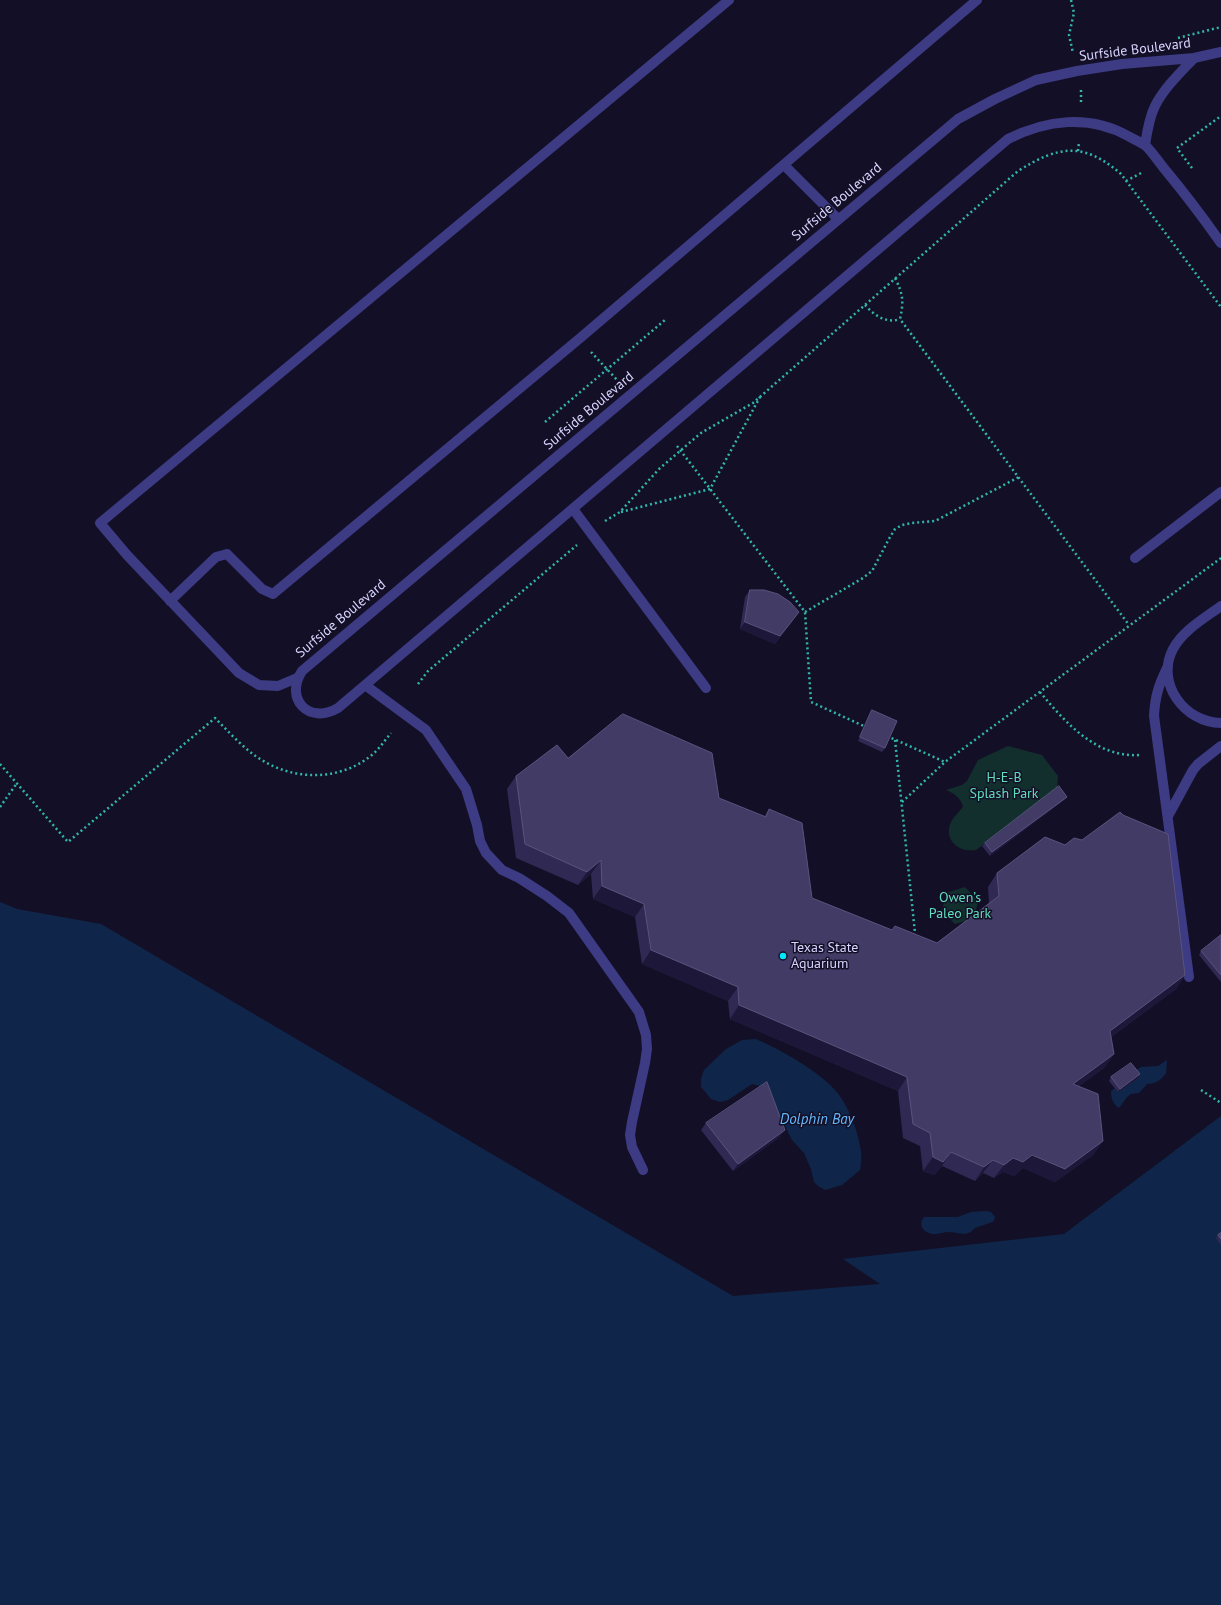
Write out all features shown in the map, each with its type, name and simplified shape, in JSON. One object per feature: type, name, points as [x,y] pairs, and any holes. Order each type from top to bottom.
[{"type":"street","points":[[297,678],[278,686],[259,685],[239,673],[127,555],[100,523],[729,0]]},
{"type":"street","points":[[170,601],[216,557],[227,554],[262,589],[273,594],[579,339],[977,0]]},
{"type":"street","name":"Surfside Boulevard","points":[[1145,145],[1120,131],[1098,123],[1080,121],[1050,123],[1021,132],[1008,139],[338,708],[322,714],[309,711],[299,702],[296,695],[295,686],[297,678],[302,671],[958,119],[1036,80],[1077,71],[1122,64],[1194,58],[1221,52]]},
{"type":"street","points":[[1194,58],[1166,89],[1155,107],[1149,124],[1145,145],[1194,206],[1221,243]]},
{"type":"street","points":[[784,165],[838,219]]},
{"type":"street","points":[[1135,558],[1221,492]]},
{"type":"street","points":[[573,509],[706,688]]},
{"type":"street","points":[[1189,977],[1154,716],[1154,701],[1159,684],[1168,666],[1172,650],[1181,636],[1221,606]]},
{"type":"street","points":[[1168,666],[1169,682],[1174,696],[1184,709],[1198,718],[1213,723],[1221,722]]},
{"type":"street","points":[[365,685],[426,730],[466,790],[480,841],[486,853],[502,870],[547,896],[569,913],[639,1012],[646,1035],[646,1064],[630,1135],[632,1147],[643,1170]]},
{"type":"street","points":[[1168,816],[1193,770],[1198,764],[1221,746]]},
{"type":"path","points":[[1071,0],[1074,13],[1069,35],[1074,57]]},
{"type":"path","points":[[1080,86],[1081,108]]},
{"type":"path","points":[[1193,171],[1177,148],[1221,116]]},
{"type":"path","points":[[418,684],[428,671],[591,533],[620,512],[659,469],[701,433],[753,403],[1018,171],[1042,157],[1053,153],[1070,151],[1083,152],[1097,157],[1121,174],[1221,307]]},
{"type":"path","points":[[1126,181],[1146,170]]},
{"type":"path","points":[[895,278],[902,292],[903,306],[900,319],[1129,625]]},
{"type":"path","points":[[865,305],[874,314],[884,319],[892,321],[900,319]]},
{"type":"path","points":[[545,422],[665,320]]},
{"type":"path","points":[[579,339],[618,381]]},
{"type":"path","points":[[620,512],[710,489],[761,395]]},
{"type":"path","points":[[674,442],[805,612],[811,702],[867,727]]},
{"type":"path","points":[[805,612],[863,578],[872,571],[890,537],[895,530],[902,525],[912,522],[935,521],[1019,477]]},
{"type":"path","points":[[902,802],[945,762],[1221,558]]},
{"type":"path","points":[[1040,692],[1064,720],[1092,742],[1107,750],[1123,755],[1144,754]]},
{"type":"path","points":[[0,764],[68,842],[215,718],[250,751],[269,765],[298,774],[312,776],[328,775],[343,771],[359,764],[372,754],[391,733]]},
{"type":"path","points":[[881,734],[945,762]]},
{"type":"path","points":[[895,740],[915,932],[912,938]]},
{"type":"path","points":[[0,807],[16,783]]},
{"type":"path","points":[[1201,1090],[1221,1103]]},
{"type":"green space","name":"H-E-B Splash Park","points":[[1008,746],[1042,755],[1058,776],[1057,790],[976,850],[959,847],[951,840],[949,828],[952,820],[963,807],[961,801],[957,797],[946,790],[962,785],[967,781],[978,760]]},
{"type":"green space","name":"Owen’s Paleo Park","points":[[965,887],[978,901],[974,919],[955,924],[942,911],[946,893]]},
{"type":"water","points":[[0,902],[17,909],[101,924],[733,1296],[880,1284],[843,1259],[1064,1234],[1221,1116],[1221,1605],[0,1605]]},
{"type":"water","name":"Dolphin Bay","points":[[756,1039],[809,1068],[819,1075],[840,1096],[855,1128],[860,1144],[861,1154],[860,1170],[842,1185],[825,1190],[814,1182],[811,1169],[804,1153],[792,1140],[773,1102],[761,1086],[752,1084],[728,1100],[720,1102],[711,1099],[701,1087],[701,1079],[704,1070],[726,1049],[742,1040]]},
{"type":"water","points":[[1167,1060],[1166,1073],[1160,1080],[1147,1084],[1139,1093],[1131,1094],[1119,1108],[1115,1105],[1112,1099],[1111,1091],[1115,1088],[1118,1092],[1133,1072],[1141,1067],[1158,1066]]},
{"type":"water","points":[[971,1212],[991,1212],[995,1217],[994,1221],[978,1227],[968,1233],[963,1234],[949,1232],[932,1234],[926,1232],[922,1228],[921,1223],[924,1217],[958,1217]]},
{"type":"building","points":[[750,590],[764,590],[778,594],[790,602],[799,612],[780,636],[745,622]]},
{"type":"building","points":[[872,710],[897,721],[885,748],[860,737]]},
{"type":"building","name":"Texas State Aquarium","points":[[623,714],[712,753],[719,798],[766,817],[769,809],[802,823],[812,898],[892,930],[895,926],[937,943],[999,896],[997,873],[1045,837],[1065,845],[1074,838],[1082,840],[1120,812],[1123,815],[1168,834],[1185,975],[1110,1031],[1114,1054],[1073,1084],[1098,1094],[1103,1141],[1065,1169],[1032,1155],[1023,1162],[1013,1158],[1004,1165],[993,1160],[984,1167],[951,1152],[943,1162],[933,1157],[930,1133],[913,1124],[907,1077],[739,1005],[738,987],[651,950],[644,904],[602,886],[601,860],[587,872],[525,844],[516,776],[557,745],[568,758]]},
{"type":"building","points":[[1059,786],[1067,797],[992,852],[985,843]]},
{"type":"building","points":[[1221,935],[1221,975],[1201,951]]},
{"type":"building","points":[[1131,1063],[1140,1074],[1120,1089],[1111,1077]]},
{"type":"building","points":[[767,1082],[785,1130],[738,1164],[706,1123]]},
{"type":"place","name":"Texas State Aquarium","points":[[783,956]]}]
